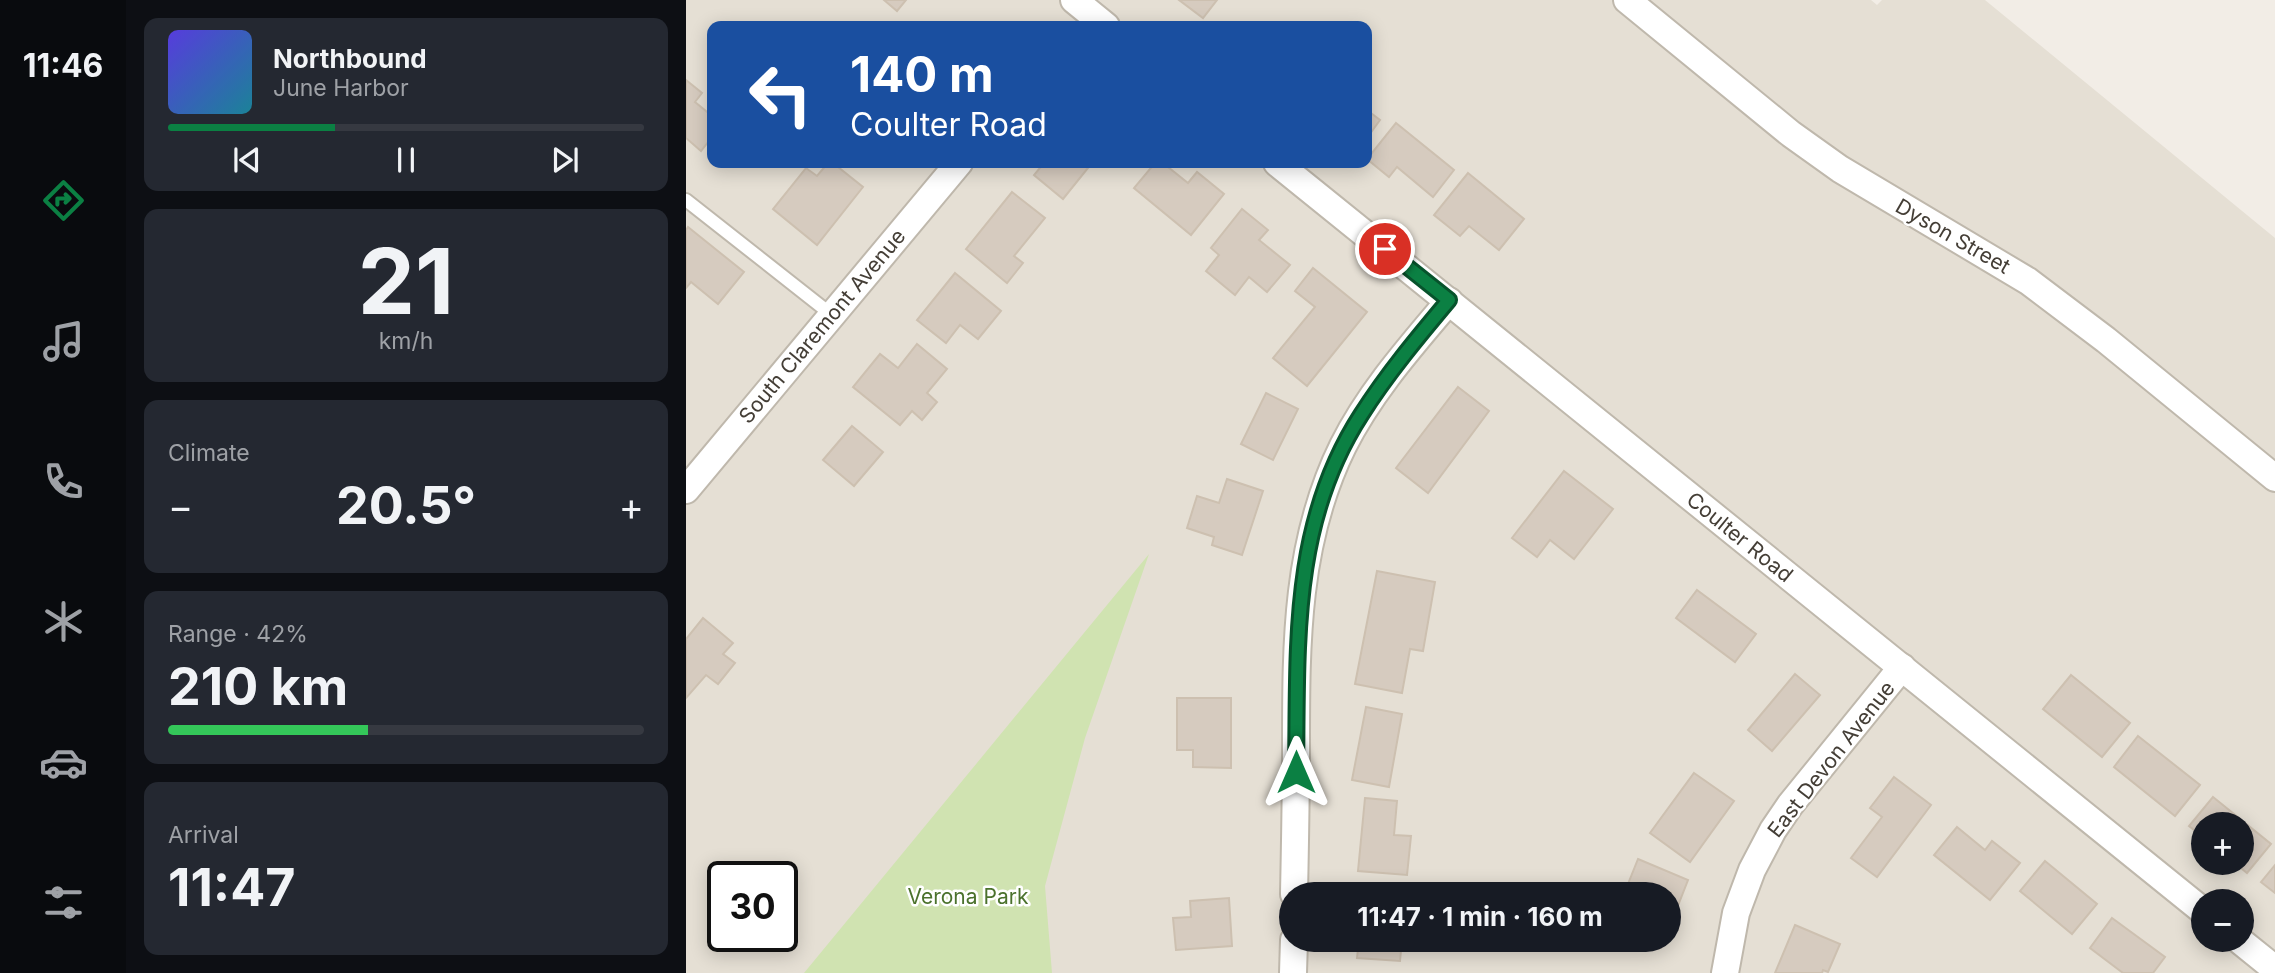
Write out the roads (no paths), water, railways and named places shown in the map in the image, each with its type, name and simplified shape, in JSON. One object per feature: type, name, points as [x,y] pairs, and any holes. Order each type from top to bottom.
[{"type":"street","name":"Dyson Street","points":[[1628,0],[1791,134],[1840,169],[2028,281],[2106,340],[2275,478]]},
{"type":"street","name":"South Claremont Avenue","points":[[686,490],[955,168]]},
{"type":"street","name":"Coulter Road","points":[[1283,168],[2191,901]]},
{"type":"street","points":[[1294,882],[1296,652],[1301,583],[1312,530],[1322,496],[1338,458],[1361,415],[1403,356],[1449,300]]},
{"type":"street","name":"East Devon Avenue","points":[[1725,973],[1736,913],[1752,870],[1773,830],[1790,805],[1902,667]]},
{"type":"street","points":[[1293,973],[1294,952]]},
{"type":"street","points":[[2254,952],[2275,969]]},
{"type":"lane","points":[[686,200],[832,315]]},
{"type":"park label","name":"Verona Park","points":[[968,896]]}]
